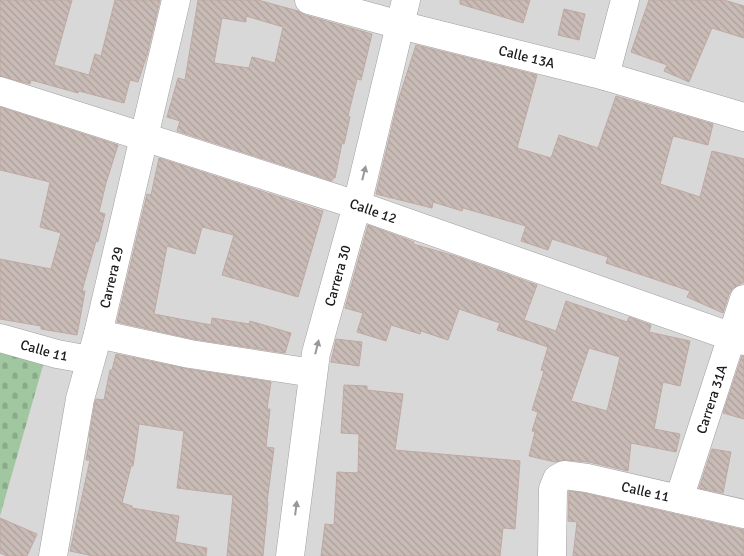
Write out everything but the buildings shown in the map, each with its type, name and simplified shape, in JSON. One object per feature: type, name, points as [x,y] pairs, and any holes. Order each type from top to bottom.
[{"type":"street","name":"Carrera 29","points":[[52,556],[80,399],[98,334],[176,0]]},
{"type":"street","name":"Calle 13A","points":[[310,0],[403,12],[605,76],[744,117]]},
{"type":"street","points":[[605,76],[625,0]]},
{"type":"street","name":"Carrera 30","points":[[290,556],[316,353],[357,205],[403,12]]},
{"type":"street","name":"Calle 12","points":[[0,91],[357,205],[737,339]]},
{"type":"street","name":"Carrera 31A","points":[[679,499],[737,339],[744,299]]},
{"type":"street","points":[[98,334],[190,354],[313,373]]},
{"type":"street","name":"Calle 11","points":[[0,338],[57,354],[90,360]]},
{"type":"street","name":"Calle 11","points":[[552,556],[553,489],[557,479],[564,475],[574,475],[744,514]]},
{"type":"shaded area","points":[[0,0],[744,0],[744,556],[0,556]]},
{"type":"green space","points":[[0,349],[44,362],[0,516]]}]
